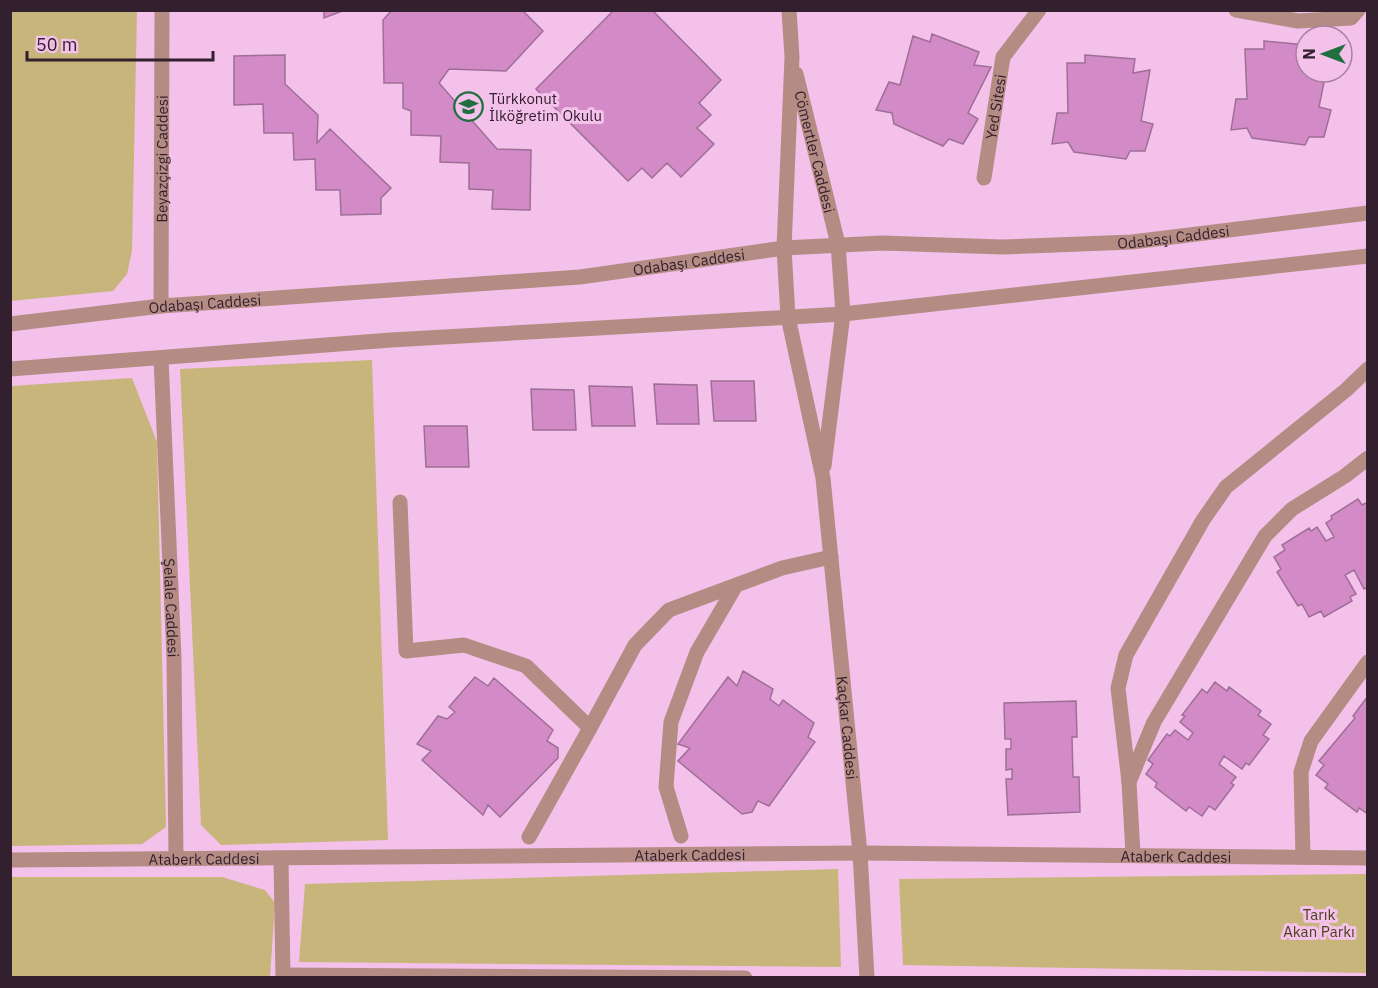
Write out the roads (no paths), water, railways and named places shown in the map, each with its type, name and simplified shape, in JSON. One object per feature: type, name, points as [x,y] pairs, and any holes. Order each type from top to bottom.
[{"type":"street","name":"Beyazçizgi Caddesi","points":[[160,306],[162,10]]},
{"type":"street","name":"Cömertler Caddesi","points":[[788,318],[784,248],[792,57],[789,10]]},
{"type":"street","points":[[1236,10],[1298,21],[1351,18],[1358,10]]},
{"type":"street","name":"Yed Sitesi","points":[[984,178],[1003,57],[1043,11]]},
{"type":"street","name":"Cömertler Caddesi","points":[[792,57],[838,244],[843,314]]},
{"type":"street","name":"Odabaşı Caddesi","points":[[10,324],[160,306],[580,277],[784,248],[838,244],[1002,247],[1132,242],[1368,213]]},
{"type":"street","points":[[10,369],[391,340],[843,314],[1368,256]]},
{"type":"street","name":"Kaçkar Caddesi","points":[[823,478],[843,314]]},
{"type":"street","name":"Kaçkar Caddesi","points":[[788,318],[823,478],[860,853],[867,978]]},
{"type":"street","name":"Şelale Caddesi","points":[[161,358],[173,636],[176,859]]},
{"type":"street","points":[[1133,854],[1129,782],[1118,688],[1126,655],[1203,520],[1226,487],[1346,390],[1368,369]]},
{"type":"street","points":[[1129,782],[1154,723],[1265,536],[1292,509],[1345,476],[1368,458]]},
{"type":"street","points":[[400,502],[406,651],[465,645],[526,666],[590,728]]},
{"type":"street","points":[[528,837],[635,645],[669,610],[782,568],[831,557]]},
{"type":"street","points":[[681,836],[666,788],[670,723],[697,652],[735,586]]},
{"type":"street","points":[[1303,856],[1301,772],[1311,741],[1368,662]]},
{"type":"street","name":"Ataberk Caddesi","points":[[10,860],[860,853],[1368,858]]},
{"type":"street","points":[[281,859],[283,976],[745,978]]},
{"type":"place","name":"Türkkonut İlköğretim Okulu","points":[[468,107]]},
{"type":"park label","name":"Tarık Akan Parkı","points":[[1319,922]]}]
